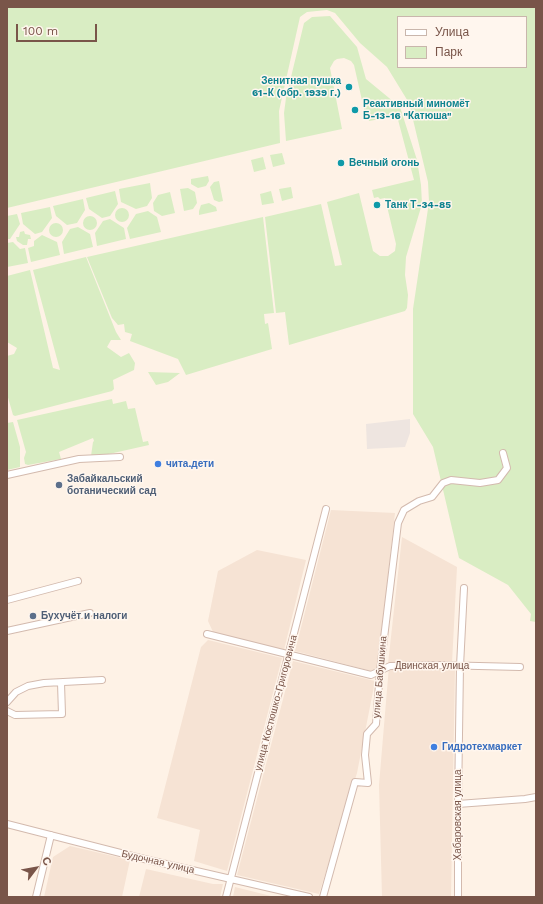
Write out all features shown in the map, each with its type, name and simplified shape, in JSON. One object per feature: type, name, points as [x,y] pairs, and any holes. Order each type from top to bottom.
[{"type":"street","name":"улица Бабушкина","points":[[323,897],[355,782],[368,783],[365,755],[367,734],[376,724],[380,671],[398,522],[404,510],[432,497],[443,483],[451,480],[480,483],[498,480],[507,468],[503,453]]},
{"type":"street","points":[[7,475],[79,459],[120,457]]},
{"type":"street","name":"улица Костюшко-Григоровича","points":[[226,897],[326,509]]},
{"type":"street","points":[[7,600],[78,581]]},
{"type":"street","name":"Хабаровская улица","points":[[458,897],[460,666],[464,588]]},
{"type":"street","points":[[7,631],[90,613]]},
{"type":"street","name":"Двинская улица","points":[[207,634],[370,675],[390,666],[520,667]]},
{"type":"street","points":[[7,702],[16,692],[28,686],[44,683],[102,680]]},
{"type":"street","points":[[7,711],[14,714],[62,714],[61,683]]},
{"type":"street","points":[[458,804],[536,797]]},
{"type":"street","name":"Будочная улица","points":[[7,824],[140,858],[309,897]]},
{"type":"street","points":[[36,897],[51,835]]},
{"type":"shaded area","points":[[410,419],[410,433],[405,447],[367,449],[366,424]]},
{"type":"shaded area","points":[[331,510],[395,513],[378,668],[371,671],[295,651]]},
{"type":"shaded area","points":[[402,537],[457,567],[452,663],[388,664]]},
{"type":"shaded area","points":[[257,550],[306,560],[284,650],[213,632],[208,621],[218,571]]},
{"type":"shaded area","points":[[208,640],[282,658],[227,871],[194,861],[200,830],[157,818],[201,647]]},
{"type":"shaded area","points":[[293,661],[375,681],[357,773],[319,894],[237,875]]},
{"type":"shaded area","points":[[389,666],[455,668],[451,897],[382,897],[379,785]]},
{"type":"shaded area","points":[[70,846],[130,860],[122,897],[44,897],[53,857]]},
{"type":"shaded area","points":[[146,869],[213,884],[223,884],[220,897],[139,897]]},
{"type":"shaded area","points":[[235,887],[275,897],[233,897]]},
{"type":"green space","points":[[7,7],[536,7],[536,622],[530,621],[531,614],[508,585],[459,558],[433,447],[413,414],[413,309],[429,202],[428,182],[409,103],[387,67],[360,43],[335,13],[327,10],[307,12],[300,17],[279,111],[280,143],[7,208]]},
{"type":"green space","points":[[330,16],[357,47],[366,79],[400,107],[417,160],[422,204],[406,257],[405,275],[408,295],[407,308],[405,311],[289,345],[285,312],[276,313],[265,217],[321,204],[335,266],[342,265],[327,202],[359,193],[373,251],[380,256],[388,256],[395,251],[396,244],[385,198],[374,198],[372,190],[414,180],[397,116],[369,121],[368,118],[366,118],[354,65],[351,61],[344,58],[334,61],[330,68],[342,129],[286,141],[284,113],[286,98],[304,23],[312,17]]},
{"type":"green space","points":[[282,153],[285,164],[273,167],[270,155]]},
{"type":"green space","points":[[263,157],[266,169],[254,172],[251,160]]},
{"type":"green space","points":[[208,176],[209,181],[206,186],[198,188],[191,184],[191,179]]},
{"type":"green space","points":[[219,181],[223,201],[219,202],[214,200],[210,187],[214,182]]},
{"type":"green space","points":[[150,183],[152,198],[147,206],[136,209],[121,202],[119,189]]},
{"type":"green space","points":[[291,187],[293,198],[282,201],[279,189]]},
{"type":"green space","points":[[188,188],[195,192],[197,203],[193,209],[184,211],[180,189]]},
{"type":"green space","points":[[115,191],[118,204],[110,216],[102,218],[89,209],[86,198]]},
{"type":"green space","points":[[271,191],[274,203],[262,205],[260,194]]},
{"type":"green space","points":[[170,192],[175,213],[162,216],[154,211],[153,203],[158,195]]},
{"type":"green space","points":[[83,199],[85,210],[77,223],[67,225],[56,216],[53,206]]},
{"type":"green space","points":[[209,203],[216,207],[217,211],[199,215],[201,205]]},
{"type":"green space","points":[[50,207],[52,218],[42,232],[35,234],[23,224],[21,213]]},
{"type":"green space","points":[[122,208],[127,210],[129,215],[127,220],[122,222],[117,220],[115,215],[117,210]]},
{"type":"green space","points":[[148,211],[157,217],[161,232],[130,239],[127,228],[136,214]]},
{"type":"green space","points":[[17,214],[20,224],[10,239],[7,239],[7,216]]},
{"type":"green space","points":[[90,216],[95,218],[97,223],[95,228],[90,230],[85,228],[83,223],[85,218]]},
{"type":"green space","points":[[263,217],[274,313],[264,314],[265,324],[268,323],[272,349],[186,375],[178,359],[130,341],[132,334],[125,332],[124,324],[118,325],[112,318],[87,257]]},
{"type":"green space","points":[[110,219],[124,228],[126,239],[97,246],[95,233],[103,221]]},
{"type":"green space","points":[[56,223],[61,225],[63,230],[61,235],[56,237],[51,235],[49,230],[51,225]]},
{"type":"green space","points":[[78,227],[90,234],[93,247],[64,254],[62,242],[70,229]]},
{"type":"green space","points":[[24,231],[25,234],[30,235],[31,239],[28,239],[27,245],[23,245],[17,241],[16,237],[19,237],[20,232]]},
{"type":"green space","points":[[42,235],[57,242],[60,255],[31,262],[28,248],[34,246],[34,241]]},
{"type":"green space","points":[[13,242],[20,249],[25,248],[28,263],[7,267],[7,243]]},
{"type":"green space","points":[[86,257],[116,332],[121,340],[111,340],[107,347],[121,357],[129,353],[135,363],[134,370],[113,380],[114,389],[112,391],[15,416],[13,415],[7,394],[7,356],[14,354],[17,348],[7,342],[7,276],[30,270],[53,368],[60,370],[33,270]]},
{"type":"green space","points":[[148,372],[180,373],[168,382],[156,385]]},
{"type":"green space","points":[[112,399],[113,404],[126,401],[128,409],[135,408],[143,442],[148,441],[149,445],[100,456],[91,456],[94,441],[93,438],[59,452],[61,459],[28,465],[25,464],[24,458],[26,452],[17,420]]},
{"type":"green space","points":[[13,422],[20,447],[20,467],[7,470],[7,423]]},
{"type":"place","name":"Зенитная пушка 61-К (обр. 1939 г.)","points":[[349,87]]},
{"type":"place","name":"Реактивный миномёт Б-13-16 \"Катюша\"","points":[[355,110]]},
{"type":"place","name":"Вечный огонь","points":[[341,163]]},
{"type":"place","name":"Танк Т-34-85","points":[[377,205]]},
{"type":"place","name":"чита.дети","points":[[158,464]]},
{"type":"place","name":"Забайкальский ботанический сад","points":[[59,485]]},
{"type":"place","name":"Бухучёт и налоги","points":[[33,616]]},
{"type":"place","name":"Гидротехмаркет","points":[[434,747]]}]
